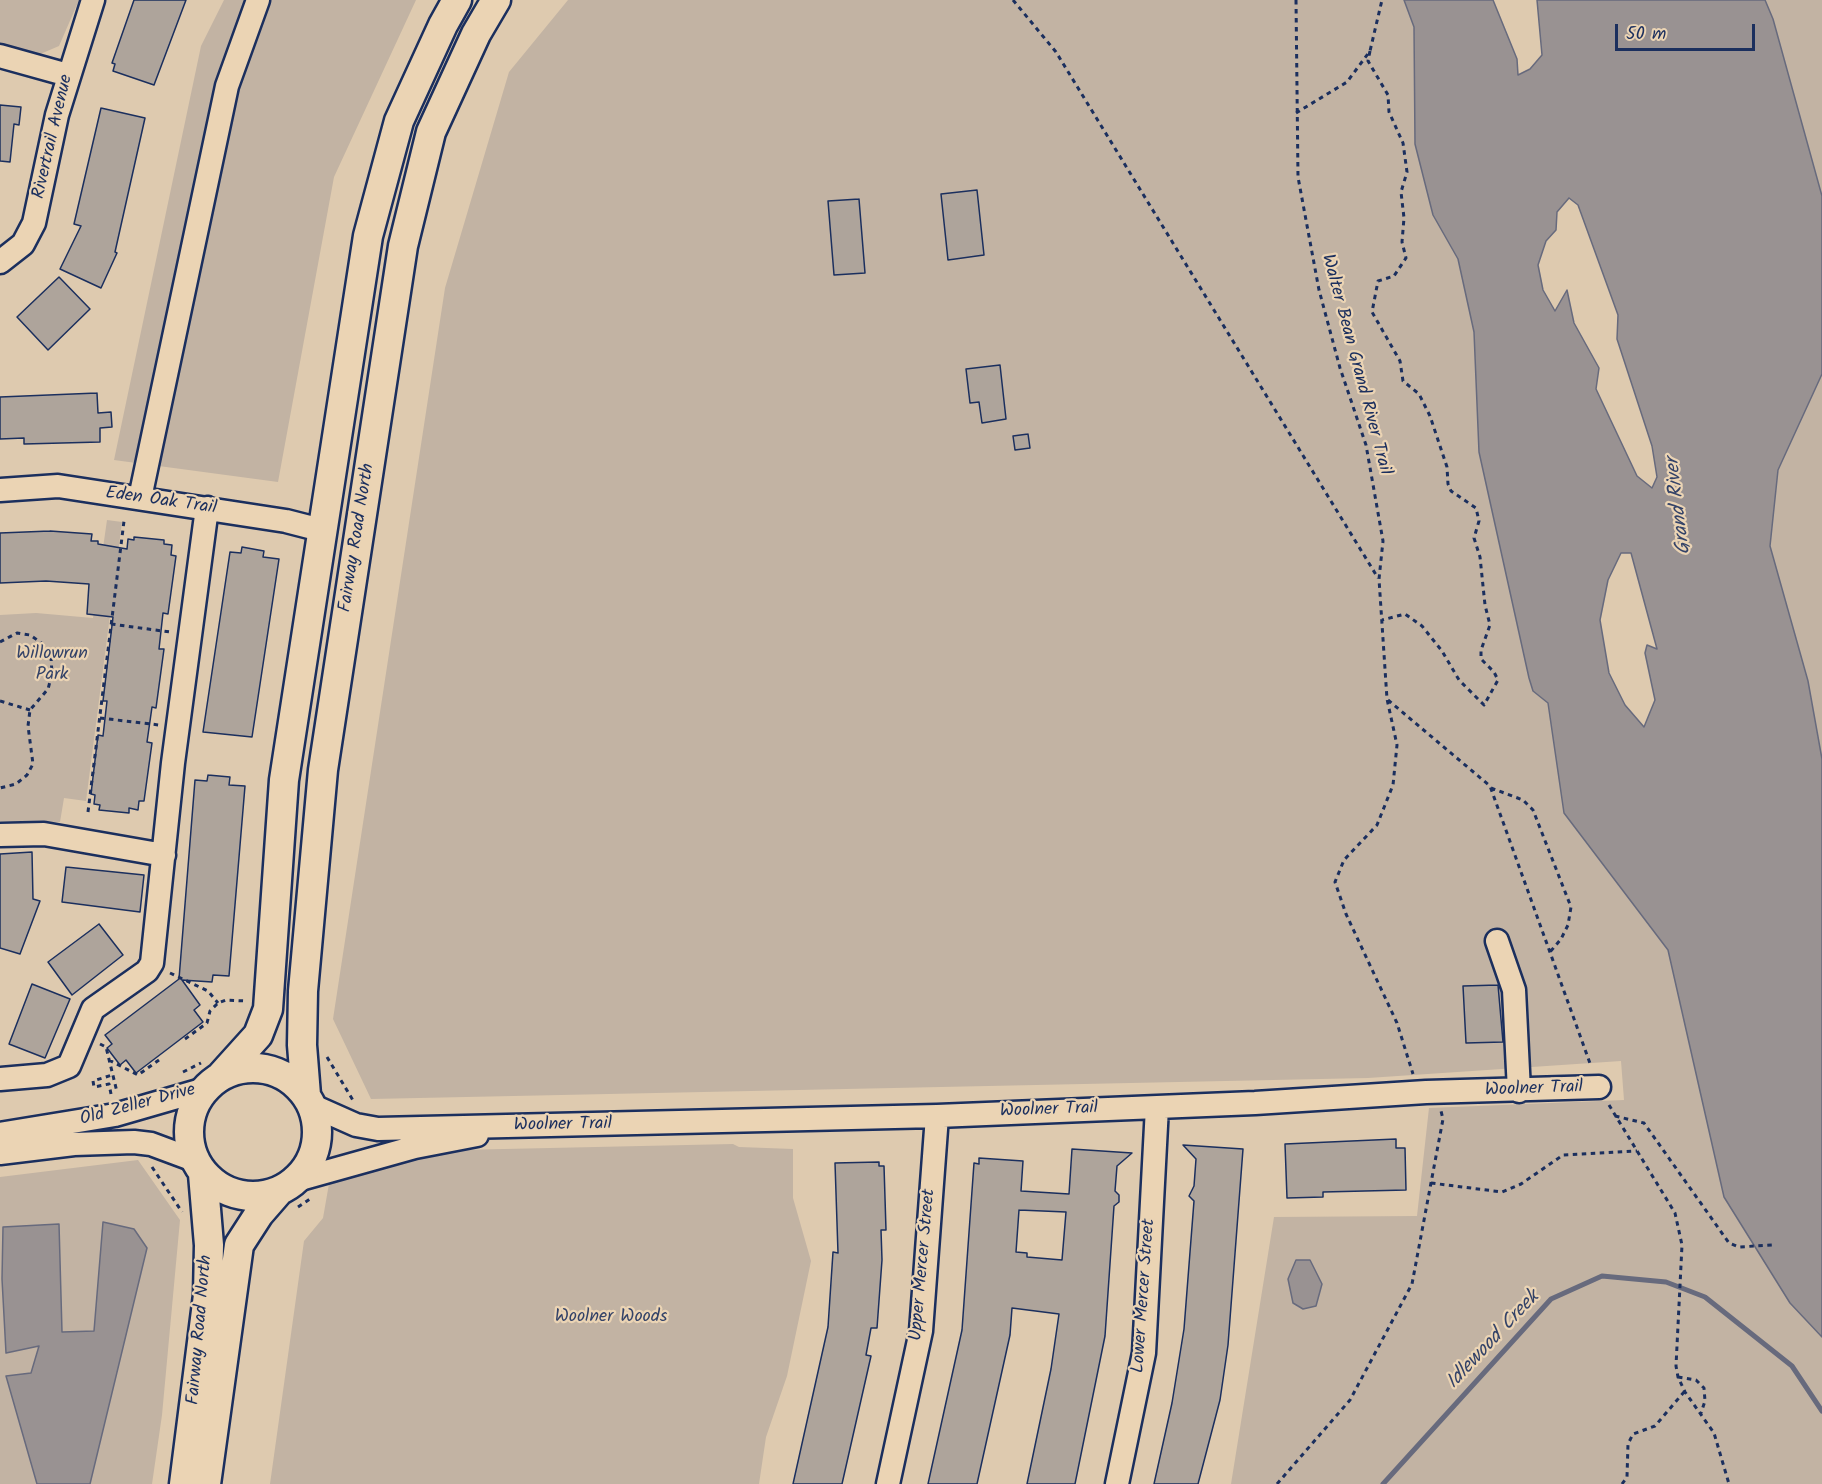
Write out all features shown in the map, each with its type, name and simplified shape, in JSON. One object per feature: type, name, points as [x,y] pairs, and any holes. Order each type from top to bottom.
[{"type":"main road","name":"Fairway Road North","points":[[211,1075],[258,1035],[268,1009],[284,780],[368,236],[399,121],[442,24],[457,0]]},
{"type":"main road","name":"Fairway Road North","points":[[309,1100],[303,991],[323,770],[403,246],[431,132],[476,34],[496,0]]},
{"type":"main road","points":[[240,1069],[266,1069],[288,1078],[309,1100],[317,1129],[316,1144],[297,1194],[250,1197],[231,1194],[199,1167],[188,1134],[191,1114],[211,1075],[240,1069]]},
{"type":"main road","name":"Fairway Road North","points":[[184,1484],[208,1295],[209,1245],[199,1167]]},
{"type":"main road","name":"Fairway Road North","points":[[206,1484],[239,1245],[259,1214],[297,1194]]},
{"type":"street","name":"Rivertrail Avenue","points":[[0,262],[23,244],[34,223],[68,75],[93,0]]},
{"type":"street","points":[[140,498],[227,86],[258,0]]},
{"type":"street","points":[[0,56],[68,75]]},
{"type":"street","name":"Eden Oak Trail","points":[[0,490],[58,486],[286,521],[321,530]]},
{"type":"street","points":[[0,1079],[47,1075],[69,1066],[93,1010],[147,970],[152,963],[173,763],[207,508]]},
{"type":"street","points":[[0,836],[44,834],[164,855]]},
{"type":"street","points":[[1497,941],[1514,990],[1519,1091]]},
{"type":"street","name":"Old Zeller Drive","points":[[0,1134],[115,1115],[211,1075]]},
{"type":"street","name":"Woolner Trail","points":[[309,1100],[356,1125],[378,1129],[937,1116],[1426,1092],[1599,1088]]},
{"type":"street","name":"Lower Mercer Street","points":[[1117,1484],[1144,1353],[1157,1107]]},
{"type":"street","name":"Upper Mercer Street","points":[[888,1484],[921,1331],[937,1116]]},
{"type":"street","name":"Woolner Trail","points":[[297,1194],[415,1147],[475,1136],[498,1127]]},
{"type":"street","name":"Old Zeller Drive","points":[[0,1154],[74,1144],[134,1142],[151,1144],[199,1167]]},
{"type":"path","points":[[1013,0],[1056,52],[1378,579]]},
{"type":"path","name":"Walter Bean Grand River Trail","points":[[1277,1484],[1350,1400],[1412,1284],[1443,1119],[1441,1108],[1415,1081],[1397,1023],[1346,914],[1335,882],[1344,860],[1377,825],[1394,785],[1397,745],[1387,699],[1378,579],[1383,541],[1366,445],[1340,368],[1318,290],[1298,177],[1296,0]]},
{"type":"path","points":[[1382,0],[1368,61],[1388,95],[1389,112],[1403,143],[1407,172],[1401,192],[1404,218],[1402,242],[1406,258],[1394,276],[1378,281],[1372,312],[1400,361],[1402,381],[1419,394],[1430,416],[1447,467],[1448,484],[1451,491],[1476,508],[1479,521],[1474,538],[1480,557],[1485,604],[1490,625],[1481,650],[1481,659],[1494,672],[1498,680],[1484,705],[1459,680],[1442,651],[1422,626],[1405,614],[1382,620]]},
{"type":"path","points":[[1296,113],[1347,82],[1370,51]]},
{"type":"path","points":[[88,812],[124,520]]},
{"type":"path","points":[[111,624],[178,633]]},
{"type":"path","points":[[0,642],[17,633],[30,635],[43,644],[51,657],[52,674],[48,689],[30,710],[28,726],[33,764],[27,775],[16,784],[0,788]]},
{"type":"path","points":[[1387,699],[1491,788],[1523,800],[1533,810],[1571,907],[1568,925],[1561,939],[1550,952]]},
{"type":"path","points":[[0,702],[30,710]]},
{"type":"path","points":[[99,718],[167,726]]},
{"type":"path","points":[[1491,788],[1599,1088],[1675,1213],[1682,1245],[1677,1340],[1678,1377],[1685,1392],[1714,1433],[1729,1484]]},
{"type":"path","points":[[152,963],[189,985],[208,991],[218,1003]]},
{"type":"path","points":[[185,1039],[207,1023],[210,1011],[218,1003],[226,1000],[248,1002]]},
{"type":"path","points":[[92,1041],[106,1047],[115,1085]]},
{"type":"path","points":[[325,1054],[355,1103]]},
{"type":"path","points":[[109,1060],[138,1075],[159,1060]]},
{"type":"path","points":[[112,1075],[93,1081],[94,1088],[109,1084],[112,1100]]},
{"type":"path","points":[[176,1076],[211,1075]]},
{"type":"path","points":[[1615,1116],[1644,1123],[1729,1243],[1738,1247],[1772,1245]]},
{"type":"path","points":[[1431,1183],[1502,1192],[1521,1185],[1563,1155],[1638,1151]]},
{"type":"path","points":[[146,1158],[184,1216]]},
{"type":"path","points":[[1678,1377],[1696,1380],[1704,1388],[1705,1401],[1701,1414]]},
{"type":"path","points":[[1622,1484],[1627,1477],[1628,1444],[1633,1434],[1655,1426],[1685,1392]]},
{"type":"green space","points":[[0,0],[79,0],[59,46],[38,55],[0,45]]},
{"type":"green space","points":[[224,0],[416,0],[334,177],[278,482],[114,460],[201,46]]},
{"type":"green space","points":[[568,0],[1404,0],[1414,27],[1415,144],[1433,215],[1458,258],[1474,332],[1479,452],[1529,678],[1533,691],[1548,703],[1564,813],[1668,950],[1724,1197],[1790,1303],[1822,1337],[1822,1484],[1231,1484],[1274,1217],[1417,1216],[1429,1108],[1624,1100],[1621,1061],[1368,1078],[371,1099],[333,1019],[445,288],[509,72]]},
{"type":"green space","points":[[1765,0],[1822,0],[1822,196],[1773,19]]},
{"type":"green space","points":[[1822,374],[1822,759],[1808,681],[1770,546],[1778,470]]},
{"type":"green space","name":"Willowrun Park","points":[[107,520],[122,522],[86,801],[64,798],[60,822],[0,821],[0,615],[36,613],[93,618]]},
{"type":"green space","name":"Woolner Woods","points":[[733,1144],[739,1147],[793,1149],[793,1198],[811,1261],[787,1376],[766,1437],[759,1484],[270,1484],[304,1241],[323,1218],[330,1178],[367,1152]]},
{"type":"green space","points":[[138,1160],[180,1220],[162,1415],[152,1484],[0,1484],[0,1177]]},
{"type":"water","name":"Grand River","points":[[1404,0],[1493,0],[1517,59],[1518,75],[1530,69],[1542,55],[1537,0],[1765,0],[1773,19],[1822,196],[1822,374],[1778,470],[1770,546],[1808,681],[1822,759],[1822,1337],[1790,1303],[1724,1197],[1668,950],[1564,813],[1548,703],[1533,691],[1529,678],[1479,452],[1474,332],[1458,259],[1433,215],[1415,144],[1414,27]],"holes":[[[1569,198],[1578,205],[1618,315],[1617,339],[1652,446],[1657,477],[1652,488],[1637,476],[1596,389],[1599,368],[1574,323],[1567,290],[1555,311],[1543,290],[1538,265],[1546,241],[1556,230],[1557,212]],[[1621,553],[1631,553],[1657,649],[1647,645],[1645,653],[1655,700],[1644,727],[1625,705],[1609,673],[1600,620],[1608,580]]]},
{"type":"water","points":[[103,1222],[134,1229],[147,1248],[90,1484],[37,1484],[6,1376],[31,1373],[39,1346],[6,1353],[2,1279],[3,1227],[59,1224],[62,1332],[94,1331]]},
{"type":"water","points":[[1296,1260],[1310,1260],[1322,1284],[1316,1306],[1303,1309],[1293,1303],[1288,1279]]},
{"type":"building","points":[[134,0],[186,0],[154,85],[113,71],[115,64],[112,63]]},
{"type":"building","points":[[0,105],[21,107],[19,125],[14,124],[10,162],[0,161]]},
{"type":"building","points":[[101,108],[145,118],[115,252],[117,253],[101,288],[60,269],[81,226],[74,224]]},
{"type":"building","points":[[977,190],[984,255],[948,260],[941,194]]},
{"type":"building","points":[[859,199],[865,273],[834,275],[828,201]]},
{"type":"building","points":[[59,277],[90,309],[48,350],[17,317]]},
{"type":"building","points":[[1000,365],[1006,419],[982,423],[979,402],[970,403],[966,369]]},
{"type":"building","points":[[97,393],[98,413],[111,412],[112,427],[100,428],[100,442],[24,444],[24,438],[0,439],[0,397]]},
{"type":"building","points":[[1028,434],[1030,448],[1015,450],[1013,436]]},
{"type":"building","points":[[50,531],[92,534],[91,541],[98,541],[98,544],[127,549],[128,539],[134,540],[134,537],[164,540],[164,544],[172,545],[171,555],[176,556],[168,614],[163,613],[159,649],[164,649],[156,708],[152,707],[147,742],[152,743],[144,801],[139,801],[138,810],[129,808],[129,813],[99,810],[100,805],[94,804],[95,795],[91,794],[98,735],[103,736],[107,701],[103,701],[113,617],[87,614],[89,584],[46,581],[0,583],[0,533]]},
{"type":"building","points":[[242,547],[264,551],[263,557],[279,559],[252,737],[203,732],[230,552],[241,553]]},
{"type":"building","points":[[208,775],[230,777],[229,785],[245,786],[229,976],[213,975],[212,982],[182,980],[200,1005],[194,1010],[203,1022],[136,1073],[126,1060],[120,1065],[107,1048],[112,1044],[105,1035],[179,979],[195,780],[207,781]]},
{"type":"building","points":[[32,852],[33,899],[40,901],[20,954],[0,948],[0,854]]},
{"type":"building","points":[[66,867],[144,875],[140,912],[62,902]]},
{"type":"building","points":[[99,924],[123,955],[72,995],[48,962]]},
{"type":"building","points":[[32,984],[70,999],[45,1058],[9,1044]]},
{"type":"building","points":[[1498,985],[1503,1042],[1466,1043],[1463,986]]},
{"type":"building","points":[[1396,1139],[1396,1148],[1405,1148],[1406,1190],[1323,1192],[1323,1197],[1287,1198],[1285,1144]]},
{"type":"building","points":[[1183,1145],[1243,1149],[1228,1345],[1220,1400],[1198,1484],[1154,1484],[1172,1403],[1184,1329],[1194,1201],[1189,1196],[1194,1186],[1196,1159]]},
{"type":"building","points":[[1072,1149],[1132,1153],[1117,1166],[1115,1191],[1119,1195],[1119,1202],[1114,1206],[1105,1336],[1075,1484],[1027,1484],[1051,1369],[1059,1314],[1012,1308],[1010,1335],[977,1484],[928,1484],[962,1330],[974,1163],[979,1164],[979,1158],[1023,1161],[1021,1191],[1069,1194]],"holes":[[[1019,1210],[1066,1212],[1062,1260],[1027,1257],[1027,1253],[1016,1252]]]},
{"type":"building","points":[[879,1162],[879,1166],[884,1166],[886,1230],[881,1230],[882,1260],[877,1328],[871,1328],[866,1355],[871,1356],[842,1484],[793,1484],[828,1327],[833,1252],[838,1253],[835,1163]]},
{"type":"waterway","name":"Idlewood Creek","points":[[1383,1484],[1551,1299],[1602,1276],[1666,1282],[1705,1297],[1792,1366],[1822,1411]]}]
